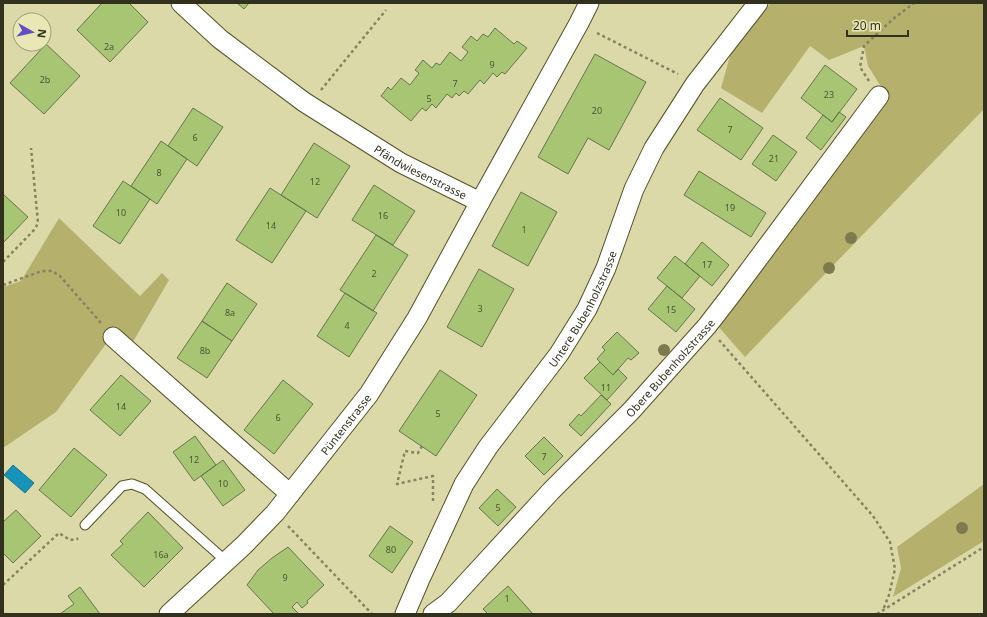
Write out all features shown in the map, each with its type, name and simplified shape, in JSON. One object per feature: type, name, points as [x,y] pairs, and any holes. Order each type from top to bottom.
[{"type":"street","name":"Pfändwiesenstrasse","points":[[181,3],[220,39],[309,105],[401,164],[480,202],[589,3]]},
{"type":"street","name":"Untere Bubenholzstrasse","points":[[405,614],[464,484],[488,447],[560,354],[588,309],[606,268],[634,189],[654,148],[695,84],[758,3]]},
{"type":"street","name":"Obere Bubenholzstrasse","points":[[432,614],[453,609],[551,491],[631,411],[707,326],[879,96]]},
{"type":"street","name":"Püntenstrasse","points":[[169,614],[227,562],[275,513],[369,394],[417,318],[480,202]]},
{"type":"street","points":[[113,337],[290,494]]},
{"type":"lane","points":[[85,525],[122,486],[132,484],[145,489],[227,562]]},
{"type":"path","points":[[879,96],[860,67],[864,46],[893,19],[914,3]]},
{"type":"path","points":[[309,105],[386,10]]},
{"type":"path","points":[[578,23],[678,74]]},
{"type":"path","points":[[3,262],[35,229],[38,223],[31,148]]},
{"type":"path","points":[[3,284],[42,272],[52,271],[60,276],[113,337]]},
{"type":"path","points":[[707,326],[874,516],[890,542],[895,569],[889,595],[882,610]]},
{"type":"path","points":[[422,446],[418,453],[405,451],[397,484],[433,476],[434,505]]},
{"type":"path","points":[[3,585],[59,533],[70,540],[77,539],[84,532],[85,525]]},
{"type":"path","points":[[295,533],[372,614]]},
{"type":"path","points":[[877,614],[984,547]]},
{"type":"shaded area","points":[[771,3],[984,3],[984,109],[745,357],[717,325],[889,99],[868,66],[864,46],[829,60],[810,46],[762,113],[721,88],[732,49]]},
{"type":"shaded area","points":[[59,218],[140,296],[162,273],[169,280],[130,347],[114,333],[56,412],[3,448],[3,287],[21,281]]},
{"type":"shaded area","points":[[984,484],[984,541],[893,597],[901,568],[897,547]]},
{"type":"water","points":[[13,465],[34,483],[25,493],[4,475]]},
{"type":"building","points":[[102,3],[129,3],[148,22],[110,62],[77,30]]},
{"type":"building","points":[[237,3],[249,3],[244,9]]},
{"type":"building","points":[[495,28],[514,44],[517,41],[527,48],[505,74],[502,72],[497,77],[493,73],[484,84],[480,80],[468,94],[464,91],[459,96],[456,93],[452,98],[447,94],[436,108],[432,104],[426,111],[422,108],[411,121],[381,96],[388,87],[391,90],[401,78],[410,85],[419,73],[415,70],[423,60],[432,68],[436,63],[440,65],[450,52],[461,61],[468,52],[462,47],[471,36],[477,41],[483,34],[488,37]]},
{"type":"building","points":[[52,50],[80,76],[44,114],[10,83],[39,52],[52,52]]},
{"type":"building","points":[[595,54],[646,82],[609,150],[588,138],[568,174],[538,157]]},
{"type":"building","points":[[825,65],[857,89],[832,122],[801,98]]},
{"type":"building","points":[[720,98],[763,128],[741,160],[697,130]]},
{"type":"building","points":[[193,108],[223,127],[197,166],[168,146]]},
{"type":"building","points":[[839,112],[846,117],[821,150],[806,138],[823,115],[832,122]]},
{"type":"building","points":[[773,135],[797,152],[776,181],[752,164]]},
{"type":"building","points":[[161,141],[187,159],[157,204],[131,186]]},
{"type":"building","points":[[314,143],[350,166],[317,218],[281,195]]},
{"type":"building","points":[[699,171],[766,213],[751,237],[684,195]]},
{"type":"building","points":[[123,181],[150,199],[120,244],[93,226]]},
{"type":"building","points":[[374,185],[415,211],[393,245],[352,220]]},
{"type":"building","points":[[270,188],[306,211],[272,263],[236,240]]},
{"type":"building","points":[[521,192],[557,212],[528,266],[492,246]]},
{"type":"building","points":[[3,194],[28,217],[3,243]]},
{"type":"building","points":[[376,235],[408,255],[373,311],[340,290]]},
{"type":"building","points":[[702,242],[729,265],[712,286],[685,264]]},
{"type":"building","points":[[675,256],[700,276],[682,298],[657,278]]},
{"type":"building","points":[[479,269],[514,289],[482,347],[447,327]]},
{"type":"building","points":[[227,283],[257,304],[232,341],[202,321]]},
{"type":"building","points":[[667,286],[695,309],[676,332],[648,309]]},
{"type":"building","points":[[345,293],[377,313],[349,357],[317,336]]},
{"type":"building","points":[[202,321],[232,341],[207,378],[177,358]]},
{"type":"building","points":[[617,332],[639,353],[631,360],[628,358],[613,375],[597,359],[605,350],[602,347]]},
{"type":"building","points":[[600,362],[613,375],[618,369],[627,378],[607,400],[584,378]]},
{"type":"building","points":[[440,370],[477,395],[436,456],[399,431]]},
{"type":"building","points":[[121,375],[151,401],[120,436],[90,410]]},
{"type":"building","points":[[283,380],[313,404],[274,454],[244,430]]},
{"type":"building","points":[[601,395],[611,404],[581,436],[569,425],[579,414],[581,416]]},
{"type":"building","points":[[195,436],[216,465],[194,481],[173,452]]},
{"type":"building","points":[[544,437],[563,456],[544,475],[525,456]]},
{"type":"building","points":[[74,448],[107,475],[71,517],[39,490]]},
{"type":"building","points":[[223,460],[245,490],[223,506],[201,476]]},
{"type":"building","points":[[497,489],[516,507],[498,526],[479,508]]},
{"type":"building","points":[[16,510],[41,536],[13,563],[3,553],[3,522]]},
{"type":"building","points":[[148,512],[183,548],[144,587],[111,555],[123,544],[120,541]]},
{"type":"building","points":[[390,526],[413,542],[392,573],[369,556]]},
{"type":"building","points":[[288,547],[324,585],[307,601],[308,603],[302,608],[297,602],[292,607],[299,614],[274,614],[247,585],[258,570]]},
{"type":"building","points":[[508,586],[533,614],[488,614],[483,609]]},
{"type":"building","points":[[80,587],[100,614],[60,614],[74,604],[68,596]]}]
